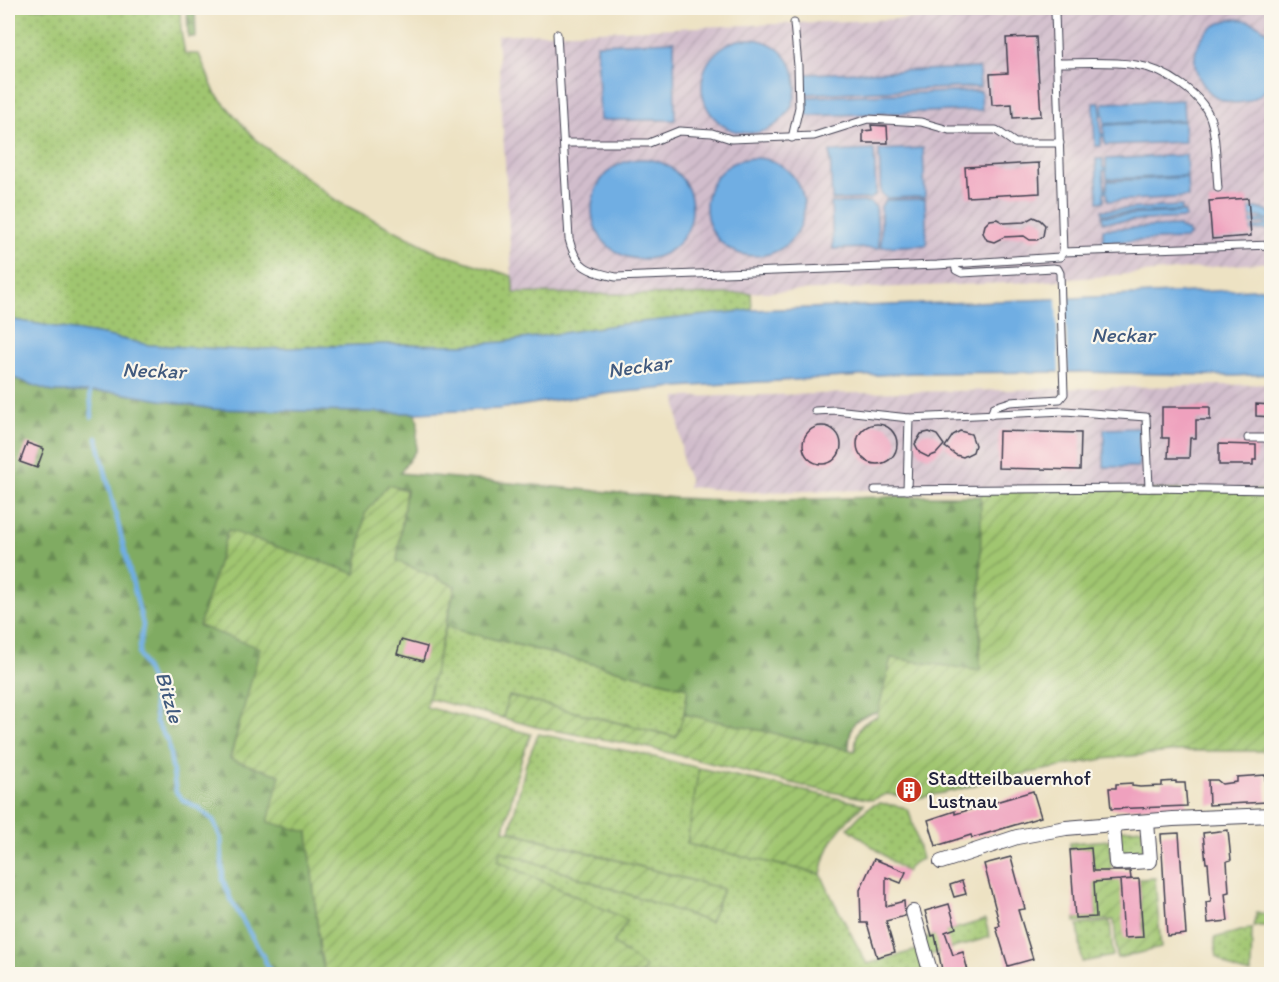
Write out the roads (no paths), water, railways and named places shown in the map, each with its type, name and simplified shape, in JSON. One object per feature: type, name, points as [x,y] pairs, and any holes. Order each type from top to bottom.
[{"type":"street","points":[[941,862],[1024,835],[1066,828],[1173,819],[1272,815]]},
{"type":"street","points":[[1113,824],[1116,863],[1150,861],[1147,822]]},
{"type":"street","points":[[913,912],[931,975]]},
{"type":"lane","points":[[557,34],[569,239],[573,257],[592,272],[616,277],[955,264],[1060,257],[1062,252],[1055,12]]},
{"type":"lane","points":[[792,138],[799,107],[794,23]]},
{"type":"lane","points":[[1057,63],[1137,65],[1161,73],[1201,100],[1212,123],[1218,189]]},
{"type":"lane","points":[[564,143],[649,143],[679,131],[712,133],[731,139],[792,138],[814,136],[868,119],[921,122],[949,130],[996,130],[1015,143],[1060,143]]},
{"type":"lane","points":[[1062,252],[1272,245]]},
{"type":"lane","points":[[955,264],[956,270],[962,273],[1058,269],[1060,273],[1064,394],[1060,399],[1010,402],[994,407],[991,415]]},
{"type":"lane","points":[[815,411],[835,410],[909,418],[1065,411],[1146,417],[1149,488]]},
{"type":"lane","points":[[907,490],[909,418]]},
{"type":"lane","points":[[1248,438],[1272,440]]},
{"type":"lane","points":[[875,490],[1149,488],[1272,490]]},
{"type":"water","points":[[1231,19],[1254,23],[1263,28],[1271,37],[1271,85],[1251,100],[1231,102],[1214,96],[1202,82],[1195,65],[1197,47],[1208,31]]},
{"type":"water","points":[[749,39],[767,43],[782,53],[792,68],[796,86],[792,104],[782,119],[767,129],[749,133],[731,129],[716,119],[706,104],[702,86],[706,68],[716,53],[731,43]]},
{"type":"water","points":[[674,41],[675,120],[600,120],[597,44]]},
{"type":"water","points":[[979,68],[980,87],[805,94],[804,74]]},
{"type":"water","points":[[981,91],[982,110],[807,116],[806,97]]},
{"type":"water","points":[[1183,100],[1184,120],[1104,124],[1104,115],[1100,115],[1101,134],[1104,134],[1104,125],[1184,121],[1185,142],[1105,145],[1104,136],[1101,137],[1101,146],[1095,146],[1093,103],[1100,103],[1101,113],[1103,103]]},
{"type":"water","points":[[923,148],[925,197],[886,198],[881,193],[879,150]]},
{"type":"water","points":[[874,150],[876,194],[871,199],[832,200],[830,152]]},
{"type":"water","points":[[1186,155],[1187,176],[1107,179],[1106,170],[1103,171],[1105,190],[1107,181],[1187,177],[1188,197],[1108,201],[1107,192],[1104,192],[1104,201],[1098,202],[1096,159],[1103,159],[1103,168],[1106,168],[1106,159]]},
{"type":"water","points":[[755,158],[774,161],[790,172],[801,188],[804,207],[801,226],[790,242],[774,253],[755,256],[736,253],[720,242],[709,226],[706,207],[709,188],[720,172],[736,161]]},
{"type":"water","points":[[642,159],[661,162],[678,173],[689,190],[692,209],[689,228],[678,245],[661,256],[642,259],[623,256],[606,245],[595,228],[592,209],[595,190],[606,173],[623,162]]},
{"type":"water","points":[[925,199],[927,245],[881,247],[881,206],[886,200]]},
{"type":"water","points":[[870,202],[876,207],[879,248],[833,249],[831,203]]},
{"type":"water","points":[[1182,206],[1182,211],[1102,214],[1102,210]]},
{"type":"water","points":[[1256,208],[1271,212],[1271,220],[1250,217],[1249,209]]},
{"type":"water","points":[[1185,212],[1185,218],[1103,222],[1102,216]]},
{"type":"water","points":[[1250,220],[1265,220],[1271,229],[1251,231],[1251,228],[1266,226],[1264,223],[1250,224]]},
{"type":"water","points":[[1179,226],[1188,231],[1190,235],[1185,239],[1103,242],[1103,229]]},
{"type":"water","name":"Neckar","points":[[1271,288],[1271,374],[1234,376],[1082,372],[912,373],[677,387],[583,396],[499,409],[416,413],[213,409],[115,392],[53,392],[8,376],[8,319],[149,345],[240,350],[384,344],[462,345],[503,342],[615,325],[752,310]]},
{"type":"water","points":[[1139,428],[1139,467],[1104,467],[1104,429]]},
{"type":"waterway","name":"Bitzle","points":[[90,393],[92,417]]},
{"type":"waterway","name":"Bitzle","points":[[97,438],[143,625],[139,654],[151,681],[156,722],[168,742],[176,792],[183,800],[200,809],[213,820],[221,839],[223,880],[231,900],[271,974]]},
{"type":"place","name":"Stadtteilbauernhof Lustnau","points":[[909,790]]}]
